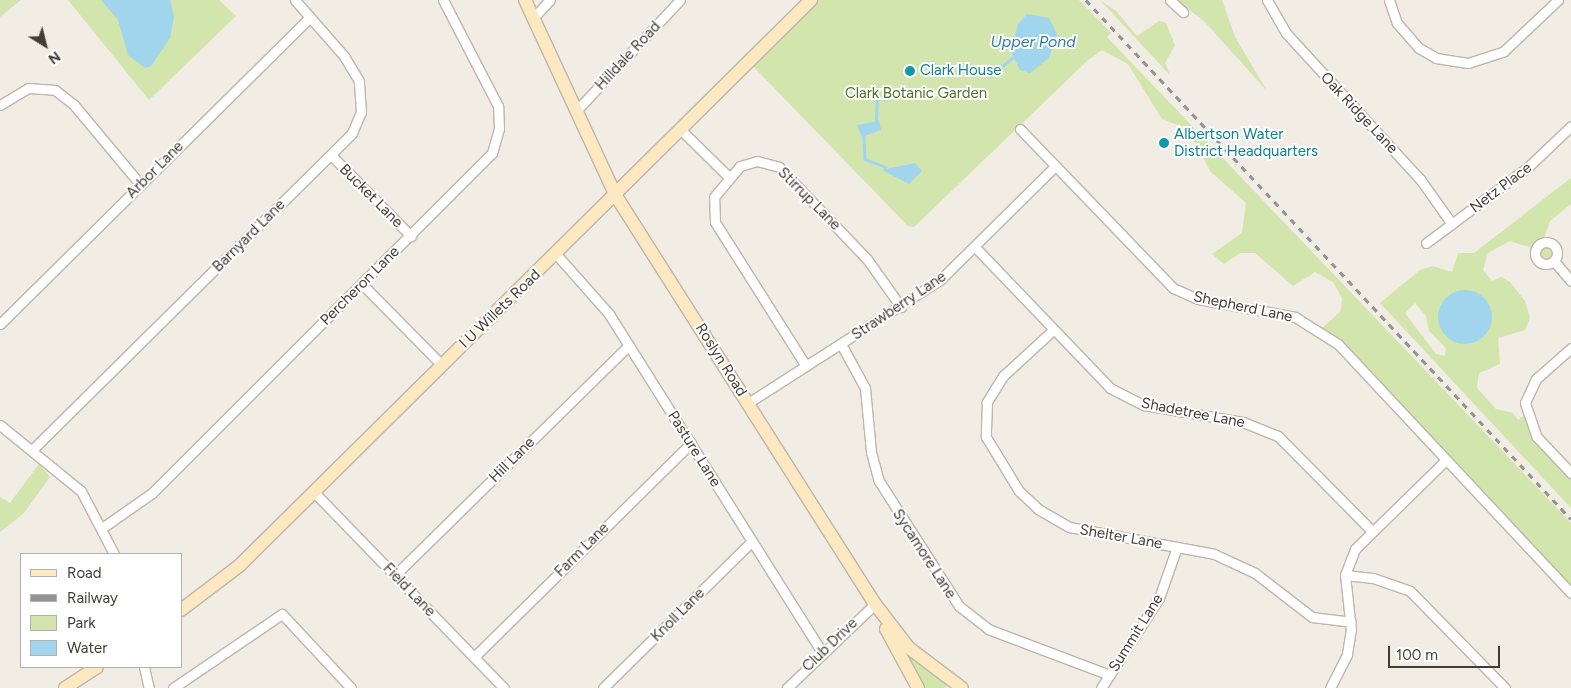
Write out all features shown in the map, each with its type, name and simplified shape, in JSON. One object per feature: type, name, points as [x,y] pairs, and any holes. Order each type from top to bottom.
[{"type":"main road","name":"Roslyn Road","points":[[525,0],[616,196],[875,604],[909,648],[953,686]]},
{"type":"main road","name":"I U Willets Road","points":[[182,609],[231,574],[682,131],[811,0]]},
{"type":"main road","points":[[875,604],[918,688]]},
{"type":"main road","points":[[65,688],[95,668]]},
{"type":"street","name":"Barnyard Lane","points":[[32,450],[331,155],[356,126],[361,91],[353,69],[295,0]]},
{"type":"street","name":"Percheron Lane","points":[[102,528],[152,493],[480,168],[492,153],[499,129],[498,106],[485,75],[443,0]]},
{"type":"street","points":[[534,17],[550,0]]},
{"type":"street","name":"Hilldale Road","points":[[576,111],[680,0]]},
{"type":"street","points":[[1170,0],[1183,12]]},
{"type":"street","points":[[1390,0],[1397,24],[1418,48],[1436,58],[1468,63],[1504,51],[1558,0]]},
{"type":"street","name":"Oak Ridge Lane","points":[[1269,1],[1286,33],[1420,179],[1452,224]]},
{"type":"street","name":"Arbor Lane","points":[[0,324],[310,17]]},
{"type":"street","points":[[0,105],[28,88],[55,90],[74,105],[140,185]]},
{"type":"street","name":"Netz Place","points":[[1426,243],[1534,162],[1571,126]]},
{"type":"street","name":"Shepherd Lane","points":[[1020,129],[1173,288],[1198,299],[1294,317],[1323,332],[1571,593]]},
{"type":"street","points":[[682,131],[728,176]]},
{"type":"street","name":"Bucket Lane","points":[[331,155],[411,236]]},
{"type":"street","name":"Stirrup Lane","points":[[806,366],[715,222],[714,197],[728,176],[751,162],[779,167],[867,259],[901,307]]},
{"type":"street","name":"Strawberry Lane","points":[[748,403],[901,307],[941,279],[1055,166]]},
{"type":"street","name":"Shadetree Lane","points":[[975,247],[1096,376],[1132,400],[1243,422],[1278,436],[1371,530]]},
{"type":"street","name":"Pasture Lane","points":[[556,254],[597,298],[629,345],[822,652]]},
{"type":"street","points":[[1554,261],[1571,281]]},
{"type":"street","points":[[362,284],[442,366]]},
{"type":"street","name":"Shelter Lane","points":[[1053,330],[993,390],[984,421],[991,449],[1019,491],[1052,518],[1083,531],[1177,547],[1237,562],[1312,617],[1351,622]]},
{"type":"street","name":"Sycamore Lane","points":[[841,344],[865,388],[871,452],[879,481],[959,606],[988,629],[1110,675]]},
{"type":"street","name":"Hill Lane","points":[[395,575],[629,345]]},
{"type":"street","points":[[1571,348],[1536,378],[1526,406],[1537,437],[1571,473]]},
{"type":"street","points":[[0,425],[78,488],[102,528],[114,553]]},
{"type":"street","name":"Farm Lane","points":[[474,657],[690,443]]},
{"type":"street","points":[[1330,688],[1347,654],[1351,622],[1345,575],[1354,549],[1371,530],[1446,460]]},
{"type":"street","name":"Field Lane","points":[[314,492],[504,688]]},
{"type":"street","name":"Knoll Lane","points":[[603,688],[752,541]]},
{"type":"street","name":"Summit Lane","points":[[1101,688],[1160,598],[1177,547]]},
{"type":"street","points":[[1345,575],[1373,578],[1410,591],[1505,688]]},
{"type":"street","name":"Club Drive","points":[[787,688],[822,652],[875,604]]},
{"type":"street","points":[[174,688],[282,614],[351,688]]},
{"type":"street","points":[[144,668],[149,688]]},
{"type":"green space","points":[[0,0],[21,0],[0,17]]},
{"type":"green space","points":[[68,0],[219,0],[236,16],[149,100]]},
{"type":"green space","name":"Clark Botanic Garden","points":[[811,0],[1079,0],[1111,33],[1107,37],[1571,523],[1571,593],[1321,329],[1341,311],[1342,298],[1333,282],[1315,272],[1293,286],[1255,253],[1240,253],[1224,264],[1212,254],[1242,233],[1246,203],[1211,172],[1186,128],[1162,119],[1128,64],[1102,50],[1087,61],[914,227],[908,226],[749,62]]},
{"type":"green space","points":[[1100,0],[1116,11],[1137,36],[1159,21],[1166,23],[1175,45],[1165,63],[1170,75]]},
{"type":"green space","points":[[1176,0],[1222,0],[1235,37],[1267,91],[1204,21]]},
{"type":"green space","points":[[1571,178],[1571,204],[1550,221],[1543,242],[1555,245],[1556,258],[1543,263],[1536,249],[1510,241],[1488,253],[1483,270],[1492,281],[1501,277],[1510,282],[1525,301],[1530,318],[1525,330],[1498,338],[1500,364],[1479,373],[1477,388],[1496,409],[1513,413],[1518,420],[1526,414],[1529,425],[1571,473],[1571,508],[1380,303],[1420,270],[1433,266],[1452,272],[1458,253],[1474,253]],"holes":[[[1415,303],[1426,316],[1429,331],[1446,348],[1445,356],[1436,354],[1405,313]]]},
{"type":"green space","points":[[39,464],[50,477],[24,513],[0,532],[0,497],[10,503]]},
{"type":"green space","points":[[897,635],[952,681],[945,688],[918,688]]},
{"type":"water","points":[[101,0],[170,0],[174,17],[170,38],[151,66],[145,68],[128,55],[118,20]]},
{"type":"water","name":"Upper Pond","points":[[1027,14],[1049,18],[1057,34],[1049,58],[1030,73],[1020,70],[1011,52],[1018,24]]},
{"type":"water","points":[[879,121],[881,130],[862,137],[857,125]]},
{"type":"water","points":[[915,163],[922,171],[909,184],[882,170]]},
{"type":"water","points":[[1465,290],[1475,292],[1484,298],[1490,307],[1492,317],[1490,327],[1484,336],[1475,342],[1465,344],[1455,342],[1446,336],[1440,327],[1438,317],[1440,307],[1446,298],[1455,292]]},
{"type":"waterway","points":[[990,76],[1015,56]]},
{"type":"waterway","points":[[876,122],[877,99],[890,98]]},
{"type":"waterway","points":[[864,136],[865,159],[886,167]]},
{"type":"railway","points":[[1086,0],[1571,519]]},
{"type":"place","name":"Clark House","points":[[910,71]]},
{"type":"place","name":"Albertson Water District Headquarters","points":[[1164,143]]}]
